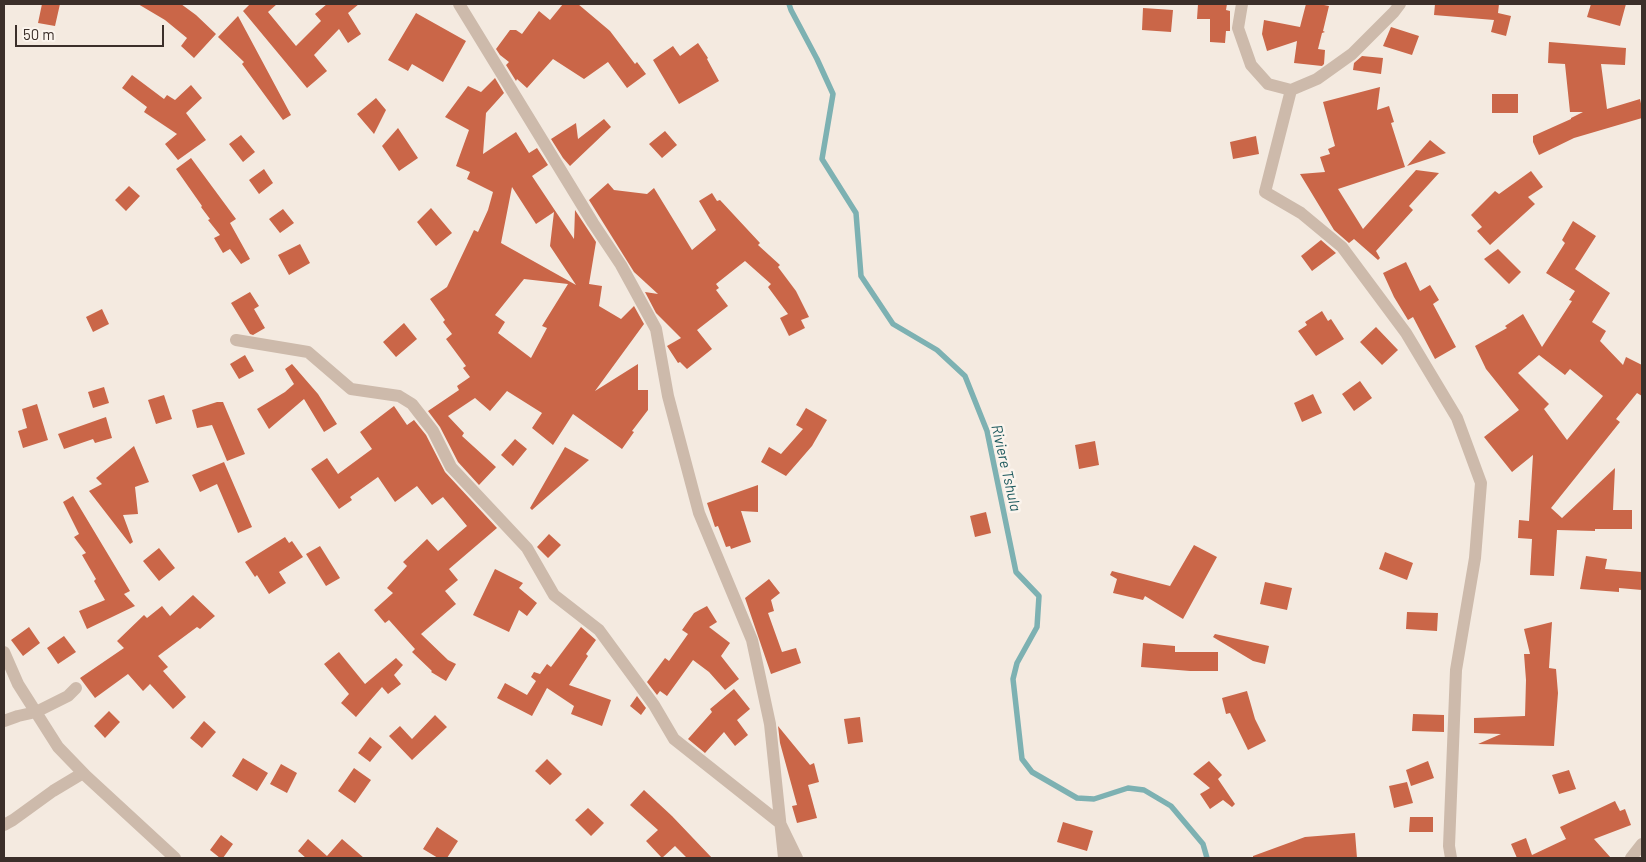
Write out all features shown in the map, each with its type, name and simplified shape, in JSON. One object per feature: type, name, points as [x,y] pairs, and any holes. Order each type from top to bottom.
[{"type":"street","points":[[459,4],[592,223],[621,265],[656,329],[668,396],[699,513],[752,640],[770,724],[784,858]]},
{"type":"street","points":[[1242,4],[1238,28],[1252,65],[1268,84],[1290,90],[1317,79],[1352,54],[1400,4]]},
{"type":"street","points":[[1290,90],[1264,192],[1301,213],[1342,247],[1406,333],[1457,418],[1481,483],[1475,558],[1456,670],[1449,846],[1452,858]]},
{"type":"street","points":[[236,340],[308,352],[351,389],[399,396],[412,404],[433,431],[451,467],[527,548],[554,595],[599,630],[654,705],[674,740],[780,823],[797,858]]},
{"type":"street","points":[[4,652],[18,684],[58,747],[175,858]]},
{"type":"street","points":[[4,721],[36,712],[68,696],[76,688]]},
{"type":"street","points":[[4,825],[83,772]]},
{"type":"street","points":[[1631,858],[1642,844]]},
{"type":"building","points":[[42,4],[60,4],[55,26],[38,23]]},
{"type":"building","points":[[138,4],[181,4],[216,34],[194,58],[181,46],[187,38],[165,20]]},
{"type":"building","points":[[250,4],[277,4],[268,12],[296,46],[321,21],[315,14],[327,4],[359,4],[348,13],[361,34],[348,43],[339,29],[314,55],[327,71],[307,88],[243,11]]},
{"type":"building","points":[[563,4],[578,4],[610,31],[635,64],[637,62],[646,74],[627,88],[608,62],[584,79],[553,59],[527,88],[517,79],[516,81],[506,65],[509,62],[496,49],[510,30],[516,30],[522,34],[539,11],[550,20]]},
{"type":"building","points":[[1198,4],[1227,4],[1226,10],[1230,11],[1230,31],[1226,31],[1225,43],[1210,42],[1210,19],[1197,19]]},
{"type":"building","points":[[1306,4],[1329,6],[1323,31],[1325,32],[1322,33],[1318,49],[1325,50],[1324,64],[1322,66],[1294,63],[1297,41],[1267,51],[1262,34],[1264,20],[1300,27]]},
{"type":"building","points":[[1435,4],[1499,4],[1498,13],[1511,16],[1506,36],[1491,32],[1494,20],[1434,15]]},
{"type":"building","points":[[1591,4],[1626,4],[1620,26],[1587,17]]},
{"type":"building","points":[[1143,8],[1173,10],[1171,32],[1142,30]]},
{"type":"building","points":[[416,13],[466,41],[443,82],[412,64],[408,71],[388,60]]},
{"type":"building","points":[[238,16],[291,115],[283,120],[242,64],[244,62],[218,37]]},
{"type":"building","points":[[1391,27],[1419,36],[1412,55],[1383,46]]},
{"type":"building","points":[[1549,42],[1626,48],[1625,65],[1601,64],[1607,109],[1640,99],[1642,118],[1574,138],[1539,155],[1533,142],[1533,136],[1583,112],[1570,112],[1565,64],[1548,63]]},
{"type":"building","points":[[698,43],[719,81],[679,104],[653,60],[673,46],[680,56]]},
{"type":"building","points":[[1362,56],[1383,58],[1381,74],[1353,70],[1354,63]]},
{"type":"building","points":[[132,75],[164,99],[167,95],[175,100],[191,85],[202,98],[186,113],[206,140],[178,160],[165,144],[177,134],[144,112],[147,107],[122,88]]},
{"type":"building","points":[[495,78],[504,93],[486,113],[483,154],[516,132],[529,153],[537,148],[548,165],[532,176],[574,239],[575,210],[596,242],[589,284],[602,286],[599,306],[621,319],[634,306],[644,324],[595,391],[638,364],[638,390],[648,390],[648,410],[632,431],[634,432],[622,449],[573,414],[553,445],[532,428],[542,413],[507,391],[490,411],[475,398],[448,416],[464,433],[462,436],[496,467],[479,485],[458,462],[440,427],[428,411],[459,390],[457,386],[470,377],[463,368],[466,366],[446,339],[452,334],[443,322],[445,320],[430,299],[447,287],[474,230],[478,232],[488,210],[493,192],[467,179],[470,172],[456,166],[469,130],[445,117],[468,86],[481,92]],"holes":[[[512,187],[536,224],[554,212],[550,246],[576,285],[501,243]],[[524,279],[568,284],[542,326],[547,328],[531,358],[498,333],[505,322],[495,315]]]},
{"type":"building","points":[[1380,87],[1377,110],[1389,106],[1394,122],[1391,123],[1405,167],[1338,189],[1363,229],[1416,170],[1439,173],[1409,206],[1413,210],[1376,251],[1380,258],[1378,260],[1354,239],[1349,243],[1334,230],[1300,174],[1325,172],[1320,157],[1330,154],[1328,149],[1335,146],[1323,102]]},
{"type":"building","points":[[1492,94],[1518,94],[1518,113],[1492,113]]},
{"type":"building","points":[[376,98],[386,110],[374,134],[357,114]]},
{"type":"building","points":[[604,119],[611,127],[570,166],[551,139],[576,123],[578,139]]},
{"type":"building","points":[[398,128],[418,158],[399,171],[382,146]]},
{"type":"building","points":[[665,131],[677,145],[662,158],[649,144]]},
{"type":"building","points":[[241,135],[255,152],[243,162],[229,144]]},
{"type":"building","points":[[1256,136],[1259,154],[1233,159],[1230,142]]},
{"type":"building","points":[[1430,140],[1446,153],[1407,166]]},
{"type":"building","points":[[191,158],[236,219],[230,223],[250,259],[241,264],[230,249],[223,253],[214,238],[220,235],[208,220],[210,219],[202,206],[176,169]]},
{"type":"building","points":[[264,169],[273,183],[259,194],[249,180]]},
{"type":"building","points":[[1531,171],[1543,187],[1528,197],[1535,204],[1490,245],[1477,231],[1482,227],[1471,215],[1495,191],[1499,194]]},
{"type":"building","points":[[608,183],[614,190],[647,194],[654,188],[692,250],[716,230],[699,201],[712,193],[717,201],[720,200],[760,243],[758,245],[780,265],[778,267],[796,291],[809,317],[801,320],[805,328],[789,336],[780,318],[788,314],[768,287],[771,284],[745,261],[716,284],[719,288],[716,290],[728,306],[697,330],[712,349],[687,369],[680,362],[678,363],[667,346],[681,338],[656,313],[645,292],[658,294],[634,272],[589,200]]},
{"type":"building","points":[[129,186],[140,196],[126,211],[115,200]]},
{"type":"building","points":[[431,208],[452,233],[436,246],[417,222]]},
{"type":"building","points":[[283,209],[294,223],[280,233],[269,219]]},
{"type":"building","points":[[1573,221],[1596,236],[1575,269],[1610,293],[1592,322],[1606,331],[1600,341],[1623,365],[1626,357],[1642,365],[1642,396],[1637,393],[1616,419],[1620,422],[1551,508],[1562,518],[1615,468],[1613,510],[1632,510],[1632,529],[1595,529],[1595,531],[1557,530],[1554,576],[1530,575],[1532,539],[1518,538],[1519,520],[1529,521],[1533,455],[1512,472],[1484,437],[1519,410],[1486,369],[1475,346],[1507,328],[1505,326],[1523,314],[1542,347],[1572,301],[1569,300],[1575,291],[1546,273],[1565,243],[1562,240]],"holes":[[[1539,355],[1565,375],[1570,369],[1603,396],[1567,440],[1544,409],[1549,404],[1518,373]]]},
{"type":"building","points":[[1321,240],[1336,253],[1312,271],[1301,256]]},
{"type":"building","points":[[300,244],[310,263],[289,275],[278,255]]},
{"type":"building","points":[[1498,249],[1521,272],[1509,284],[1484,259]]},
{"type":"building","points":[[1406,262],[1420,291],[1430,285],[1439,300],[1433,304],[1456,347],[1435,359],[1413,317],[1408,320],[1394,297],[1383,273]]},
{"type":"building","points":[[250,292],[259,306],[254,309],[265,328],[253,335],[250,334],[231,303]]},
{"type":"building","points":[[102,309],[109,324],[93,332],[86,317]]},
{"type":"building","points":[[1322,311],[1328,321],[1331,319],[1344,339],[1316,356],[1298,331],[1307,325],[1305,322]]},
{"type":"building","points":[[404,323],[417,339],[396,357],[383,342]]},
{"type":"building","points":[[1376,327],[1398,350],[1382,365],[1360,342]]},
{"type":"building","points":[[245,355],[254,371],[239,379],[230,364]]},
{"type":"building","points":[[292,364],[318,394],[337,424],[324,432],[304,399],[269,429],[257,409],[285,392],[294,384],[285,369]]},
{"type":"building","points":[[1360,381],[1372,398],[1354,411],[1342,394]]},
{"type":"building","points":[[104,387],[109,403],[93,408],[88,392]]},
{"type":"building","points":[[1313,394],[1322,413],[1302,422],[1294,403]]},
{"type":"building","points":[[164,395],[172,419],[156,424],[148,400]]},
{"type":"building","points":[[223,402],[245,454],[227,461],[212,425],[197,428],[192,410]]},
{"type":"building","points":[[37,404],[48,440],[23,448],[18,431],[27,428],[22,409]]},
{"type":"building","points":[[394,406],[407,425],[414,420],[426,435],[445,472],[497,528],[449,569],[458,580],[445,591],[456,604],[421,634],[448,660],[456,664],[446,681],[431,672],[412,652],[415,649],[389,620],[385,623],[374,610],[393,593],[387,588],[407,566],[403,562],[427,539],[438,551],[467,526],[443,497],[432,505],[417,486],[395,502],[378,477],[350,497],[352,500],[339,509],[311,469],[327,458],[338,474],[372,449],[360,432]]},
{"type":"building","points":[[806,408],[827,420],[812,446],[786,476],[761,462],[769,447],[781,454],[803,429],[796,425]]},
{"type":"building","points":[[106,417],[112,438],[95,443],[93,439],[64,449],[58,434]]},
{"type":"building","points":[[515,439],[527,449],[513,466],[501,455]]},
{"type":"building","points":[[1095,441],[1099,465],[1079,469],[1075,445]]},
{"type":"building","points":[[134,446],[149,482],[135,487],[138,514],[123,515],[133,542],[130,544],[89,491],[102,484],[96,478]]},
{"type":"building","points":[[565,447],[589,460],[532,510],[530,508]]},
{"type":"building","points":[[224,462],[252,527],[238,533],[217,484],[200,492],[192,475]]},
{"type":"building","points":[[758,485],[758,512],[741,511],[751,542],[731,549],[730,546],[726,547],[718,526],[715,527],[707,503]]},
{"type":"building","points":[[73,496],[130,591],[124,594],[135,606],[87,629],[79,611],[105,600],[94,581],[96,579],[82,555],[86,553],[74,537],[79,534],[63,502]]},
{"type":"building","points":[[986,512],[991,533],[975,537],[970,516]]},
{"type":"building","points":[[549,534],[561,545],[548,558],[537,547]]},
{"type":"building","points":[[285,537],[289,543],[292,541],[303,557],[279,572],[286,583],[269,594],[257,575],[255,577],[245,562]]},
{"type":"building","points":[[1194,545],[1217,557],[1183,619],[1145,596],[1143,600],[1113,593],[1117,579],[1110,575],[1112,571],[1170,586]]},
{"type":"building","points":[[320,546],[340,578],[326,586],[306,554]]},
{"type":"building","points":[[159,548],[175,568],[159,581],[143,561]]},
{"type":"building","points":[[1385,552],[1413,563],[1407,580],[1379,569]]},
{"type":"building","points":[[1586,556],[1607,559],[1605,569],[1642,572],[1642,590],[1619,588],[1619,592],[1580,589]]},
{"type":"building","points":[[495,569],[523,583],[519,588],[537,603],[527,616],[519,610],[509,632],[473,615]]},
{"type":"building","points":[[769,579],[780,593],[771,600],[774,611],[768,613],[782,652],[796,648],[801,663],[771,674],[745,598]]},
{"type":"building","points":[[1265,582],[1292,588],[1287,610],[1260,604]]},
{"type":"building","points":[[193,595],[215,616],[200,629],[197,627],[158,656],[168,667],[163,671],[186,697],[173,709],[150,684],[143,691],[128,674],[95,698],[80,678],[124,648],[117,641],[144,615],[147,618],[162,606],[170,616]]},
{"type":"building","points":[[707,606],[717,622],[709,627],[730,643],[721,656],[739,679],[725,690],[709,672],[693,660],[667,696],[660,691],[657,695],[647,682],[665,658],[669,661],[688,634],[682,630],[694,613]]},
{"type":"building","points":[[1407,612],[1438,613],[1437,631],[1406,629]]},
{"type":"building","points":[[1552,622],[1549,668],[1556,669],[1558,693],[1554,746],[1478,744],[1501,734],[1474,733],[1474,718],[1525,716],[1526,680],[1524,654],[1530,654],[1524,629]]},
{"type":"building","points":[[29,627],[40,643],[23,656],[11,640]]},
{"type":"building","points":[[581,627],[596,640],[569,685],[611,700],[602,726],[571,714],[574,706],[547,688],[532,716],[497,698],[505,683],[527,695],[536,681],[531,677],[534,672],[540,674],[547,664],[551,667]]},
{"type":"building","points":[[1215,634],[1269,646],[1265,664],[1253,661],[1213,637]]},
{"type":"building","points":[[64,636],[76,652],[58,664],[47,648]]},
{"type":"building","points":[[1143,643],[1175,646],[1175,652],[1218,652],[1218,671],[1141,667]]},
{"type":"building","points":[[339,652],[365,684],[396,658],[403,665],[394,675],[401,684],[388,694],[382,687],[356,717],[341,703],[349,694],[324,664]]},
{"type":"building","points":[[734,689],[750,709],[737,720],[748,735],[735,746],[724,732],[705,753],[688,739],[712,712],[710,709]]},
{"type":"building","points":[[1247,691],[1255,719],[1266,741],[1248,750],[1230,713],[1226,714],[1222,698]]},
{"type":"building","points":[[637,696],[646,708],[641,715],[630,706]]},
{"type":"building","points":[[109,711],[120,722],[105,738],[94,726]]},
{"type":"building","points":[[1413,714],[1444,715],[1444,732],[1412,731]]},
{"type":"building","points":[[435,715],[447,727],[412,760],[389,736],[400,726],[412,739]]},
{"type":"building","points":[[860,717],[863,742],[848,744],[844,719]]},
{"type":"building","points":[[204,721],[216,732],[202,748],[190,738]]},
{"type":"building","points":[[778,726],[810,765],[814,763],[819,782],[808,785],[817,818],[797,823],[792,806],[797,805],[780,743]]},
{"type":"building","points":[[370,737],[382,747],[370,762],[358,753]]},
{"type":"building","points":[[243,758],[268,773],[257,791],[232,776]]},
{"type":"building","points":[[547,759],[562,774],[550,785],[535,771]]},
{"type":"building","points":[[1209,761],[1222,775],[1218,779],[1235,804],[1232,807],[1223,800],[1210,809],[1200,794],[1210,788],[1193,774]]},
{"type":"building","points":[[1428,761],[1434,778],[1411,786],[1406,770]]},
{"type":"building","points":[[281,764],[297,773],[287,793],[270,784]]},
{"type":"building","points":[[354,768],[371,780],[355,803],[338,791]]},
{"type":"building","points":[[1569,770],[1576,789],[1559,794],[1552,775]]},
{"type":"building","points":[[1407,782],[1413,803],[1394,808],[1389,786]]},
{"type":"building","points":[[644,790],[712,858],[687,858],[675,846],[662,858],[646,841],[658,830],[630,805]]},
{"type":"building","points":[[1615,801],[1620,811],[1625,809],[1631,825],[1594,839],[1611,858],[1517,858],[1511,844],[1526,838],[1532,855],[1566,839],[1560,827]]},
{"type":"building","points":[[588,808],[604,823],[591,836],[575,820]]},
{"type":"building","points":[[1410,817],[1433,817],[1433,832],[1409,832]]},
{"type":"building","points":[[1063,822],[1093,831],[1087,851],[1057,842]]},
{"type":"building","points":[[437,827],[458,841],[447,858],[438,858],[423,849]]},
{"type":"building","points":[[1355,833],[1357,858],[1253,858],[1253,856],[1305,837]]},
{"type":"building","points":[[221,835],[233,844],[223,858],[220,858],[210,850]]},
{"type":"building","points":[[308,839],[327,856],[342,839],[364,858],[306,858],[298,851]]},
{"type":"waterway","name":"Riviere Tshula","points":[[789,4],[833,94],[822,159],[856,213],[861,276],[893,324],[937,350],[965,376],[987,431],[1016,572],[1039,596],[1037,627],[1017,663],[1013,679],[1022,759],[1032,772],[1077,798],[1094,799],[1128,788],[1144,790],[1171,806],[1203,844],[1207,858]]}]
